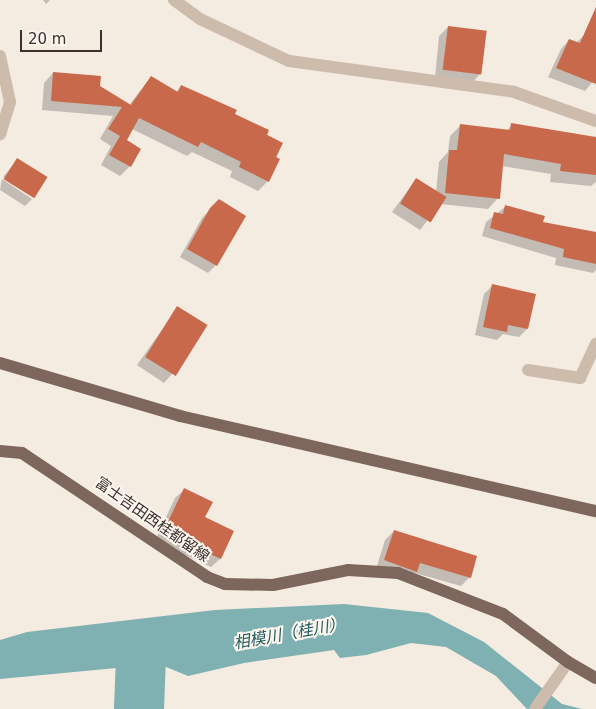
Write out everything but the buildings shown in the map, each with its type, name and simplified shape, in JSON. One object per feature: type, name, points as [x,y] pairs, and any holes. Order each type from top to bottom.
[{"type":"main road","points":[[0,363],[180,416],[596,511]]},
{"type":"main road","name":"富士吉田西桂都留線","points":[[0,451],[22,452],[207,577],[225,584],[273,585],[348,570],[398,573],[503,614],[568,662],[596,678]]},
{"type":"street","points":[[174,0],[200,18],[289,61],[514,92],[596,121]]},
{"type":"street","points":[[0,56],[10,102],[0,135]]},
{"type":"street","points":[[528,370],[580,378],[596,344]]},
{"type":"street","points":[[535,709],[556,683],[568,662]]},
{"type":"water","name":"相模川（桂川）","points":[[344,604],[428,613],[484,642],[562,704],[582,709],[527,709],[496,676],[446,647],[411,643],[366,655],[340,658],[334,650],[244,663],[188,676],[159,664],[0,679],[0,640],[27,632],[215,610]]},
{"type":"waterway","points":[[139,709],[141,657]]}]
